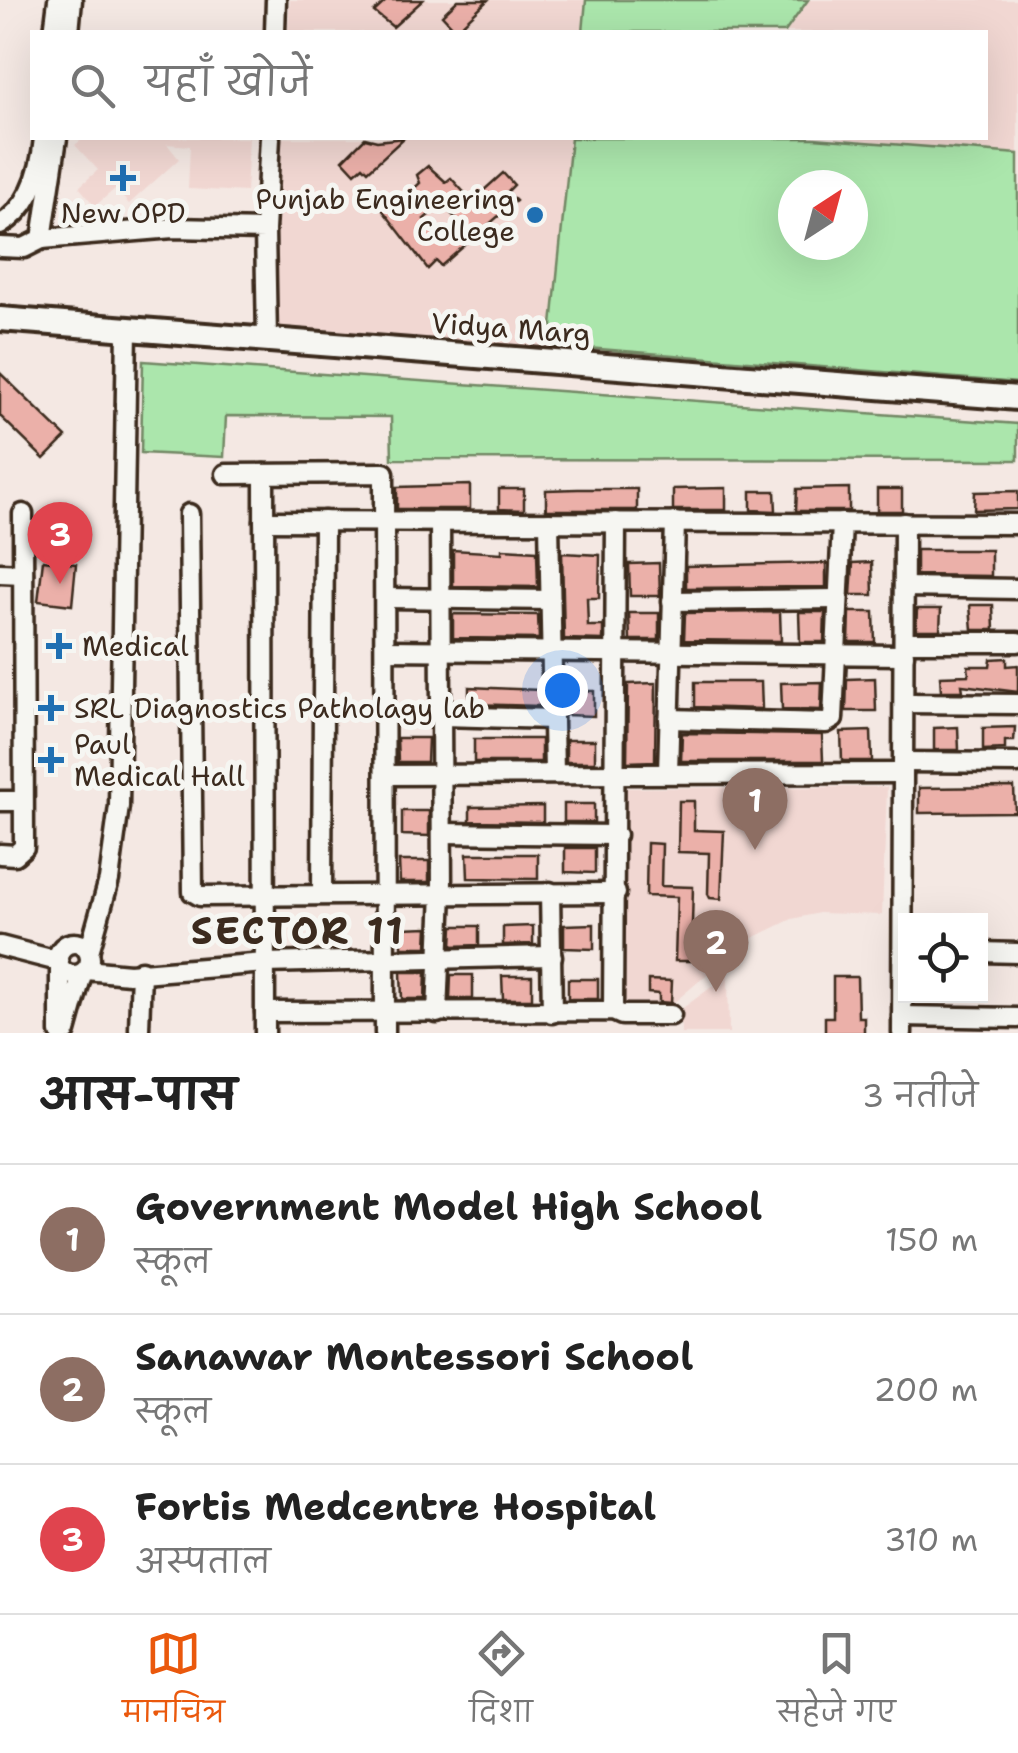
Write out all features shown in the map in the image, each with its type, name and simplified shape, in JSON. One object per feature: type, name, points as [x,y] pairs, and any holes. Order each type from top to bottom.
[{"type":"main road","name":"Vidya Marg","points":[[0,319],[127,336],[1018,411]]},
{"type":"main road","name":"Vidya Marg","points":[[0,333],[267,340],[1018,398]]},
{"type":"street","points":[[58,0],[62,28]]},
{"type":"street","points":[[62,28],[72,0]]},
{"type":"street","points":[[275,30],[276,0]]},
{"type":"street","points":[[40,242],[46,178],[44,140]]},
{"type":"street","points":[[40,242],[7,221],[46,178],[56,140]]},
{"type":"street","points":[[267,340],[265,230],[270,140]]},
{"type":"street","points":[[0,248],[173,228],[265,230]]},
{"type":"street","points":[[63,1033],[75,959],[109,880],[119,806],[127,336]]},
{"type":"street","points":[[226,474],[384,472],[385,1033]]},
{"type":"street","points":[[264,474],[265,1033]]},
{"type":"street","points":[[0,854],[15,854],[24,847],[23,514]]},
{"type":"street","points":[[189,514],[190,886],[200,896],[385,891],[616,893]]},
{"type":"street","points":[[264,521],[1018,524]]},
{"type":"street","points":[[322,894],[324,521]]},
{"type":"street","points":[[437,1013],[443,774],[440,522]]},
{"type":"street","points":[[549,522],[554,774]]},
{"type":"street","points":[[613,1011],[616,522]]},
{"type":"street","points":[[668,773],[675,522]]},
{"type":"street","points":[[669,719],[830,722],[842,523]]},
{"type":"street","points":[[904,523],[904,913]]},
{"type":"street","points":[[0,573],[23,574]]},
{"type":"street","points":[[904,587],[1018,589]]},
{"type":"street","points":[[386,598],[550,600]]},
{"type":"street","points":[[672,601],[838,599]]},
{"type":"street","points":[[386,650],[835,654],[1018,642]]},
{"type":"street","points":[[904,703],[1018,704]]},
{"type":"street","points":[[442,716],[552,719]]},
{"type":"street","points":[[385,775],[668,773],[1018,763]]},
{"type":"street","points":[[0,800],[23,801]]},
{"type":"street","points":[[442,832],[616,835]]},
{"type":"street","points":[[550,892],[552,1014]]},
{"type":"street","points":[[4,947],[139,971],[265,963],[552,956]]},
{"type":"street","points":[[988,952],[1018,952]]},
{"type":"street","points":[[139,971],[139,1030]]},
{"type":"street","points":[[265,1012],[613,1011],[622,1016],[671,1015]]},
{"type":"street","points":[[902,1024],[1018,1018]]},
{"type":"shaded area","name":"Punjab Engineering College","points":[[290,0],[1018,0],[1018,396],[269,330],[281,140],[988,140],[988,30],[288,30]]},
{"type":"shaded area","name":"New OPD","points":[[81,140],[249,140],[246,192],[188,189],[190,146],[167,144],[179,159],[129,204],[115,189],[95,206],[79,187],[98,170],[75,145]]},
{"type":"shaded area","points":[[887,787],[882,915],[819,913],[792,919],[745,942],[671,1005],[622,1008],[626,788]]},
{"type":"shaded area","points":[[728,975],[729,1033],[681,1033],[680,1010]]},
{"type":"green space","points":[[586,0],[808,0],[786,30],[583,30]]},
{"type":"green space","points":[[571,140],[840,140],[1018,154],[1018,383],[550,345]]},
{"type":"green space","points":[[143,361],[1018,424],[1018,460],[392,459],[391,417],[226,416],[224,457],[141,453]]},
{"type":"building","points":[[387,0],[423,0],[393,27],[374,12]]},
{"type":"building","points":[[458,0],[488,0],[456,30],[442,15]]},
{"type":"building","points":[[363,140],[402,140],[368,171],[363,166],[355,173],[343,160]]},
{"type":"building","points":[[428,166],[446,182],[451,178],[472,201],[503,173],[514,185],[507,192],[516,201],[441,266],[436,261],[428,269],[381,208],[398,192],[404,198],[420,183],[417,175]],"holes":[[[442,204],[462,225],[450,237],[442,229],[438,234],[424,219]]]},
{"type":"building","points":[[0,373],[66,437],[44,459],[0,416]]},
{"type":"building","points":[[470,485],[470,509],[397,509],[397,487]]},
{"type":"building","points":[[726,488],[726,510],[673,510],[673,489]]},
{"type":"building","points":[[849,488],[849,511],[796,511],[797,489]]},
{"type":"building","points":[[499,489],[524,489],[524,510],[499,509]]},
{"type":"building","points":[[637,489],[637,510],[546,510],[546,490]]},
{"type":"building","points":[[877,489],[902,489],[902,511],[877,511]]},
{"type":"building","points":[[751,491],[775,491],[776,511],[751,510]]},
{"type":"building","points":[[1018,491],[1018,509],[974,510],[975,492]]},
{"type":"building","points":[[502,549],[537,551],[538,587],[453,586],[453,550],[502,553]]},
{"type":"building","points":[[916,550],[991,550],[991,576],[916,575]]},
{"type":"building","points":[[562,553],[600,555],[599,598],[587,598],[588,626],[603,626],[603,640],[564,639]]},
{"type":"building","points":[[43,560],[76,564],[72,605],[38,601]]},
{"type":"building","points":[[872,562],[873,595],[851,595],[853,563]]},
{"type":"building","points":[[659,563],[660,596],[630,596],[629,564]]},
{"type":"building","points":[[826,563],[826,587],[686,588],[686,566]]},
{"type":"building","points":[[970,605],[993,605],[994,630],[972,630]]},
{"type":"building","points":[[917,609],[941,609],[940,630],[916,630]]},
{"type":"building","points":[[780,612],[781,641],[684,640],[685,613]]},
{"type":"building","points":[[799,612],[825,612],[824,642],[800,642]]},
{"type":"building","points":[[850,612],[874,612],[875,642],[849,642]]},
{"type":"building","points":[[629,613],[659,613],[659,640],[630,640]]},
{"type":"building","points":[[453,614],[538,615],[539,639],[453,638]]},
{"type":"building","points":[[1007,658],[1007,666],[1018,665],[1018,692],[962,685],[963,691],[941,691],[940,676],[969,675],[968,666],[990,666],[991,659]]},
{"type":"building","points":[[875,678],[876,711],[846,711],[847,679]]},
{"type":"building","points":[[695,682],[761,682],[762,709],[695,707]]},
{"type":"building","points":[[822,682],[821,710],[782,709],[781,683]]},
{"type":"building","points":[[656,683],[655,761],[627,762],[628,684]]},
{"type":"building","points":[[469,687],[540,690],[540,706],[469,704]]},
{"type":"building","points":[[565,691],[594,691],[594,716],[565,715]]},
{"type":"building","points":[[958,727],[959,750],[934,750],[934,728]]},
{"type":"building","points":[[1015,727],[1014,741],[1005,741],[1005,749],[983,750],[983,728]]},
{"type":"building","points":[[871,731],[872,761],[842,761],[841,732]]},
{"type":"building","points":[[682,733],[822,735],[823,761],[681,761]]},
{"type":"building","points":[[397,738],[428,738],[427,762],[398,762]]},
{"type":"building","points":[[474,739],[541,739],[541,762],[474,762]]},
{"type":"building","points":[[566,740],[595,740],[595,762],[566,762]]},
{"type":"building","points":[[1014,787],[1015,812],[919,813],[919,788]]},
{"type":"building","points":[[679,801],[694,801],[694,830],[724,831],[721,899],[710,898],[708,894],[709,853],[678,852]]},
{"type":"building","points":[[564,804],[594,804],[594,822],[564,822]]},
{"type":"building","points":[[543,806],[543,822],[470,821],[470,807]]},
{"type":"building","points":[[402,811],[429,811],[429,836],[402,835]]},
{"type":"building","points":[[647,843],[662,844],[661,886],[693,887],[691,961],[675,961],[677,897],[646,896]]},
{"type":"building","points":[[565,848],[595,848],[595,873],[565,872]]},
{"type":"building","points":[[467,854],[538,854],[538,879],[468,878]]},
{"type":"building","points":[[399,861],[429,861],[429,882],[400,882]]},
{"type":"building","points":[[594,924],[594,949],[564,948],[564,925]]},
{"type":"building","points":[[453,926],[479,926],[479,945],[452,946]]},
{"type":"building","points":[[533,926],[533,944],[503,945],[503,927]]},
{"type":"building","points":[[428,927],[427,947],[402,947],[402,928]]},
{"type":"building","points":[[401,972],[426,972],[425,999],[402,999]]},
{"type":"building","points":[[451,975],[473,975],[473,999],[450,999]]},
{"type":"building","points":[[502,976],[532,976],[532,999],[503,999]]},
{"type":"building","points":[[833,977],[857,977],[858,1017],[864,1017],[864,1033],[825,1033],[825,1017],[833,1017]]},
{"type":"building","points":[[568,979],[598,979],[598,999],[568,999]]},
{"type":"building","points":[[648,980],[672,981],[671,1003],[659,1002],[659,994],[648,993]]},
{"type":"place","name":"New OPD","points":[[123,178]]},
{"type":"place","name":"Punjab Engineering College","points":[[535,215]]},
{"type":"place","name":"Fortis Medcentre Hospital","points":[[60,584]]},
{"type":"place","name":"Medical","points":[[59,646]]},
{"type":"place","name":"SRL Diagnostics Patholagy lab","points":[[51,708]]},
{"type":"place","name":"Paul Medical Hall","points":[[51,760]]},
{"type":"place","name":"Government Model High School","points":[[755,850]]},
{"type":"place","name":"Sanawar Montessori School","points":[[716,992]]},
{"type":"district","name":"SECTOR 11","points":[[298,930]]}]
